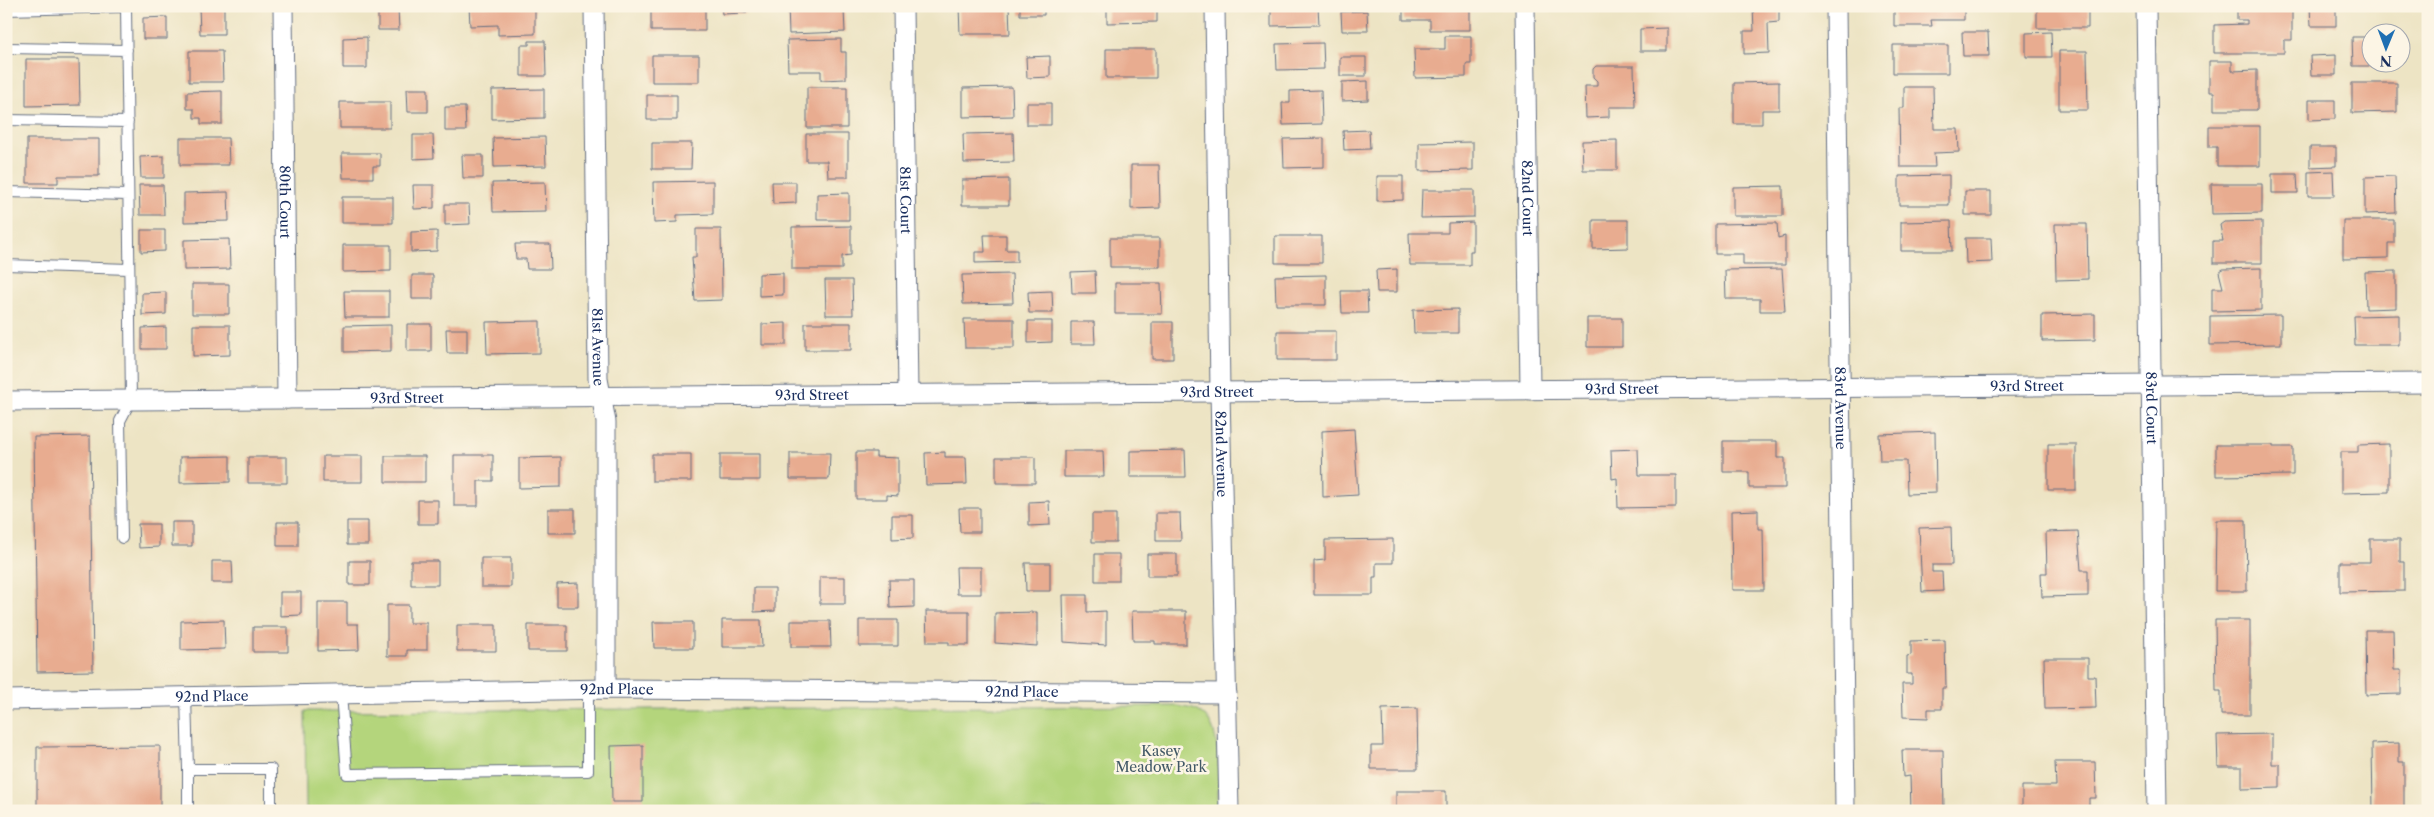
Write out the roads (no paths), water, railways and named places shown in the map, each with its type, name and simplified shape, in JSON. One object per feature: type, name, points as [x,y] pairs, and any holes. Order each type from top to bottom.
[{"type":"street","name":"80th Court","points":[[283,6],[287,399]]},
{"type":"street","name":"81st Avenue","points":[[594,6],[598,379],[606,422],[597,689]]},
{"type":"street","name":"81st Court","points":[[903,6],[908,394]]},
{"type":"street","name":"82nd Avenue","points":[[1215,6],[1220,392],[1229,811]]},
{"type":"street","name":"82nd Court","points":[[1525,6],[1530,390]]},
{"type":"street","name":"83rd Avenue","points":[[1836,6],[1845,811]]},
{"type":"street","name":"83rd Court","points":[[2146,6],[2156,811]]},
{"type":"street","name":"93rd Street","points":[[6,400],[2428,384]]},
{"type":"street","name":"92nd Place","points":[[6,700],[597,689],[1227,693]]},
{"type":"lane","points":[[6,10],[126,6],[131,400],[120,421],[122,538]]},
{"type":"lane","points":[[6,48],[127,50]]},
{"type":"lane","points":[[6,120],[128,122]]},
{"type":"lane","points":[[6,192],[128,195]]},
{"type":"lane","points":[[6,265],[129,269]]},
{"type":"lane","points":[[341,693],[347,774],[588,771],[597,689]]},
{"type":"lane","points":[[186,696],[188,811]]},
{"type":"lane","points":[[188,769],[271,769],[271,811]]},
{"type":"park label","name":"Kasey Meadow Park","points":[[1161,760]]}]
